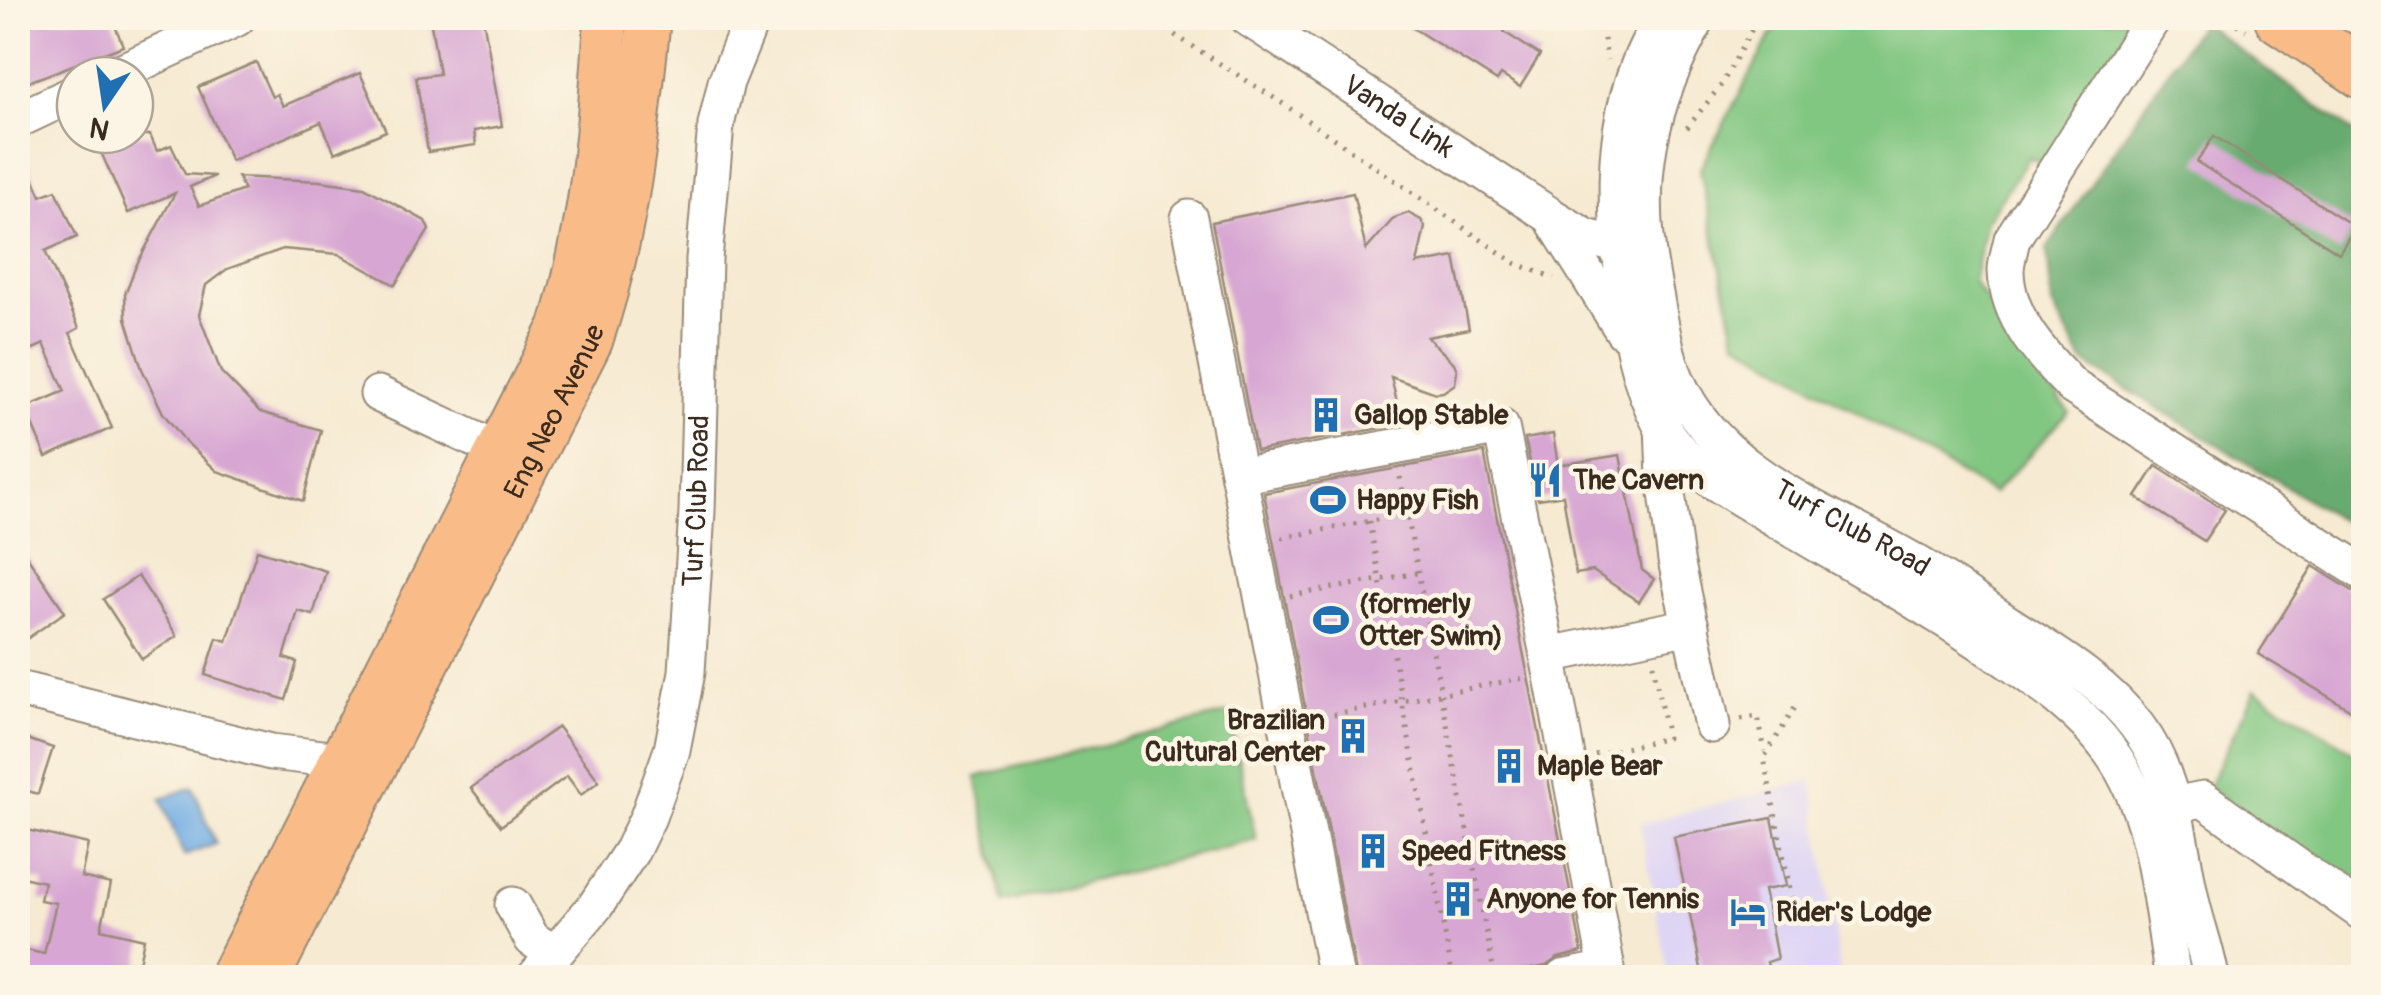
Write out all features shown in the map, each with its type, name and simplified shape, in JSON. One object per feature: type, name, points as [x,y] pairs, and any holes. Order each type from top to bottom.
[{"type":"highway","points":[[2280,18],[2364,74]]},
{"type":"highway","points":[[2306,18],[2316,18]]},
{"type":"main road","name":"Eng Neo Avenue","points":[[513,457],[576,275],[598,150],[606,18]]},
{"type":"main road","name":"Eng Neo Avenue","points":[[230,978],[349,780],[513,457],[591,341],[612,280],[634,160],[648,18]]},
{"type":"main road","name":"Eng Neo Avenue","points":[[268,978],[349,780]]},
{"type":"street","points":[[155,56],[237,18]]},
{"type":"street","name":"Turf Club Road","points":[[513,905],[544,965],[596,905],[632,850],[672,750],[686,672],[697,511],[704,260],[716,126],[726,82],[752,18]]},
{"type":"street","name":"Vanda Link","points":[[1248,18],[1551,216],[1586,237],[1633,250]]},
{"type":"street","name":"Turf Club Road","points":[[1664,18],[1648,42],[1634,79],[1616,150],[1615,215],[1633,250],[1676,380],[1716,438],[1744,465],[1785,492],[1910,558],[2080,671],[2138,726],[2164,771],[2174,805],[2210,978]]},
{"type":"street","name":"Turf Club Road","points":[[1698,18],[1666,76],[1653,121],[1646,157],[1643,218],[1633,250],[1631,345],[1662,428],[1684,456],[1714,481],[1955,625],[2049,690],[2110,751],[2138,804],[2153,862],[2173,978]]},
{"type":"street","points":[[2153,18],[2012,240],[2006,272],[2017,316],[2042,354],[2074,388],[2364,573]]},
{"type":"street","points":[[18,120],[55,102]]},
{"type":"street","name":"Vanda Link","points":[[1551,216],[1631,345]]},
{"type":"street","points":[[1189,218],[1336,978]]},
{"type":"street","points":[[1676,380],[1662,428],[1669,507],[1712,725]]},
{"type":"street","points":[[378,394],[513,457]]},
{"type":"street","points":[[1239,476],[1501,427],[1607,969],[1563,978]]},
{"type":"street","points":[[1550,664],[1691,626]]},
{"type":"street","points":[[18,689],[271,752],[349,780]]},
{"type":"street","points":[[2174,805],[2203,799],[2364,914]]},
{"type":"path","points":[[1148,18],[1515,263],[1575,287],[1588,271]]},
{"type":"path","points":[[1685,131],[1722,84],[1758,18]]},
{"type":"path","points":[[1396,459],[1495,978]]},
{"type":"path","points":[[1252,544],[1406,514]]},
{"type":"path","points":[[1369,521],[1453,978]]},
{"type":"path","points":[[1263,601],[1418,573]]},
{"type":"path","points":[[1568,762],[1667,738],[1648,635]]},
{"type":"path","points":[[1287,723],[1441,693],[1550,664]]},
{"type":"path","points":[[1792,899],[1764,758],[1796,706]]},
{"type":"path","points":[[1712,725],[1758,716],[1766,754]]},
{"type":"shaded area","points":[[1812,780],[1841,977],[1669,977],[1640,824]]},
{"type":"green space","points":[[1780,18],[2139,18],[2047,165],[2029,157],[1986,221],[1973,282],[2069,412],[1993,494],[1736,340],[1700,169]]},
{"type":"green space","points":[[2201,22],[2363,139],[2363,534],[2083,362],[2052,305],[2047,249]]},
{"type":"green space","points":[[2255,690],[2363,758],[2363,901],[2208,787]]},
{"type":"green space","points":[[1229,713],[1256,840],[1003,903],[976,777]]},
{"type":"water","points":[[193,787],[216,844],[184,856],[161,799]]},
{"type":"building","points":[[18,18],[112,18],[123,46],[99,55],[55,55],[55,72],[18,86]]},
{"type":"building","points":[[430,18],[483,18],[502,126],[474,131],[476,145],[428,152],[416,77],[439,74]]},
{"type":"building","points":[[1397,18],[1514,18],[1504,32],[1540,55],[1520,87],[1501,75],[1497,81]]},
{"type":"building","points":[[256,62],[272,97],[277,94],[283,106],[360,73],[386,131],[335,153],[321,122],[231,161],[198,87]]},
{"type":"building","points":[[2214,136],[2355,227],[2339,253],[2197,162]]},
{"type":"building","points":[[18,143],[41,196],[56,190],[77,237],[45,251],[79,328],[70,333],[112,428],[46,457],[25,408],[65,391],[44,344],[18,356]]},
{"type":"building","points":[[171,145],[185,174],[215,176],[190,187],[199,206],[244,190],[238,177],[320,181],[364,187],[425,221],[429,230],[395,285],[338,254],[283,249],[227,269],[206,285],[199,315],[221,372],[260,412],[321,430],[303,501],[217,471],[163,413],[142,369],[126,318],[125,294],[175,193],[128,213],[102,155],[155,155],[155,146],[157,151]]},
{"type":"building","points":[[1353,193],[1366,250],[1394,218],[1408,213],[1425,227],[1417,264],[1455,257],[1469,329],[1427,337],[1454,363],[1455,384],[1436,393],[1391,377],[1402,424],[1256,451],[1212,222]]},
{"type":"building","points":[[1553,434],[1558,465],[1620,455],[1642,570],[1654,579],[1639,602],[1593,571],[1576,574],[1563,495],[1538,499],[1525,439]]},
{"type":"building","points":[[1484,452],[1582,952],[1558,958],[1546,966],[1500,975],[1499,970],[1461,978],[1357,978],[1264,493]]},
{"type":"building","points":[[2156,466],[2225,510],[2204,541],[2136,497]]},
{"type":"building","points":[[18,543],[65,612],[18,645]]},
{"type":"building","points":[[257,550],[326,571],[313,615],[298,611],[284,658],[297,662],[286,700],[205,675],[217,638],[227,641]]},
{"type":"building","points":[[2313,566],[2364,594],[2364,718],[2258,654]]},
{"type":"building","points":[[138,576],[177,636],[142,659],[103,599]]},
{"type":"building","points":[[558,727],[599,781],[581,795],[567,776],[501,826],[471,788]]},
{"type":"building","points":[[18,736],[53,748],[38,794],[18,788]]},
{"type":"building","points":[[1772,818],[1786,886],[1764,890],[1777,959],[1767,962],[1770,978],[1703,978],[1674,837]]},
{"type":"building","points":[[18,828],[88,844],[81,877],[111,884],[101,929],[144,939],[136,978],[18,978],[18,948],[44,954],[56,903],[40,900],[44,882],[18,876]]},
{"type":"place","name":"Gallop Stable","points":[[1326,415]]},
{"type":"place","name":"The Cavern","points":[[1545,480]]},
{"type":"place","name":"Happy Fish","points":[[1328,500]]},
{"type":"place","name":"(formerly Otter Swim)","points":[[1331,620]]},
{"type":"place","name":"Brazilian Cultural Center","points":[[1353,736]]},
{"type":"place","name":"Maple Bear","points":[[1509,766]]},
{"type":"place","name":"Speed Fitness","points":[[1373,851]]},
{"type":"place","name":"Anyone for Tennis","points":[[1458,899]]},
{"type":"place","name":"Rider's Lodge","points":[[1748,912]]}]
